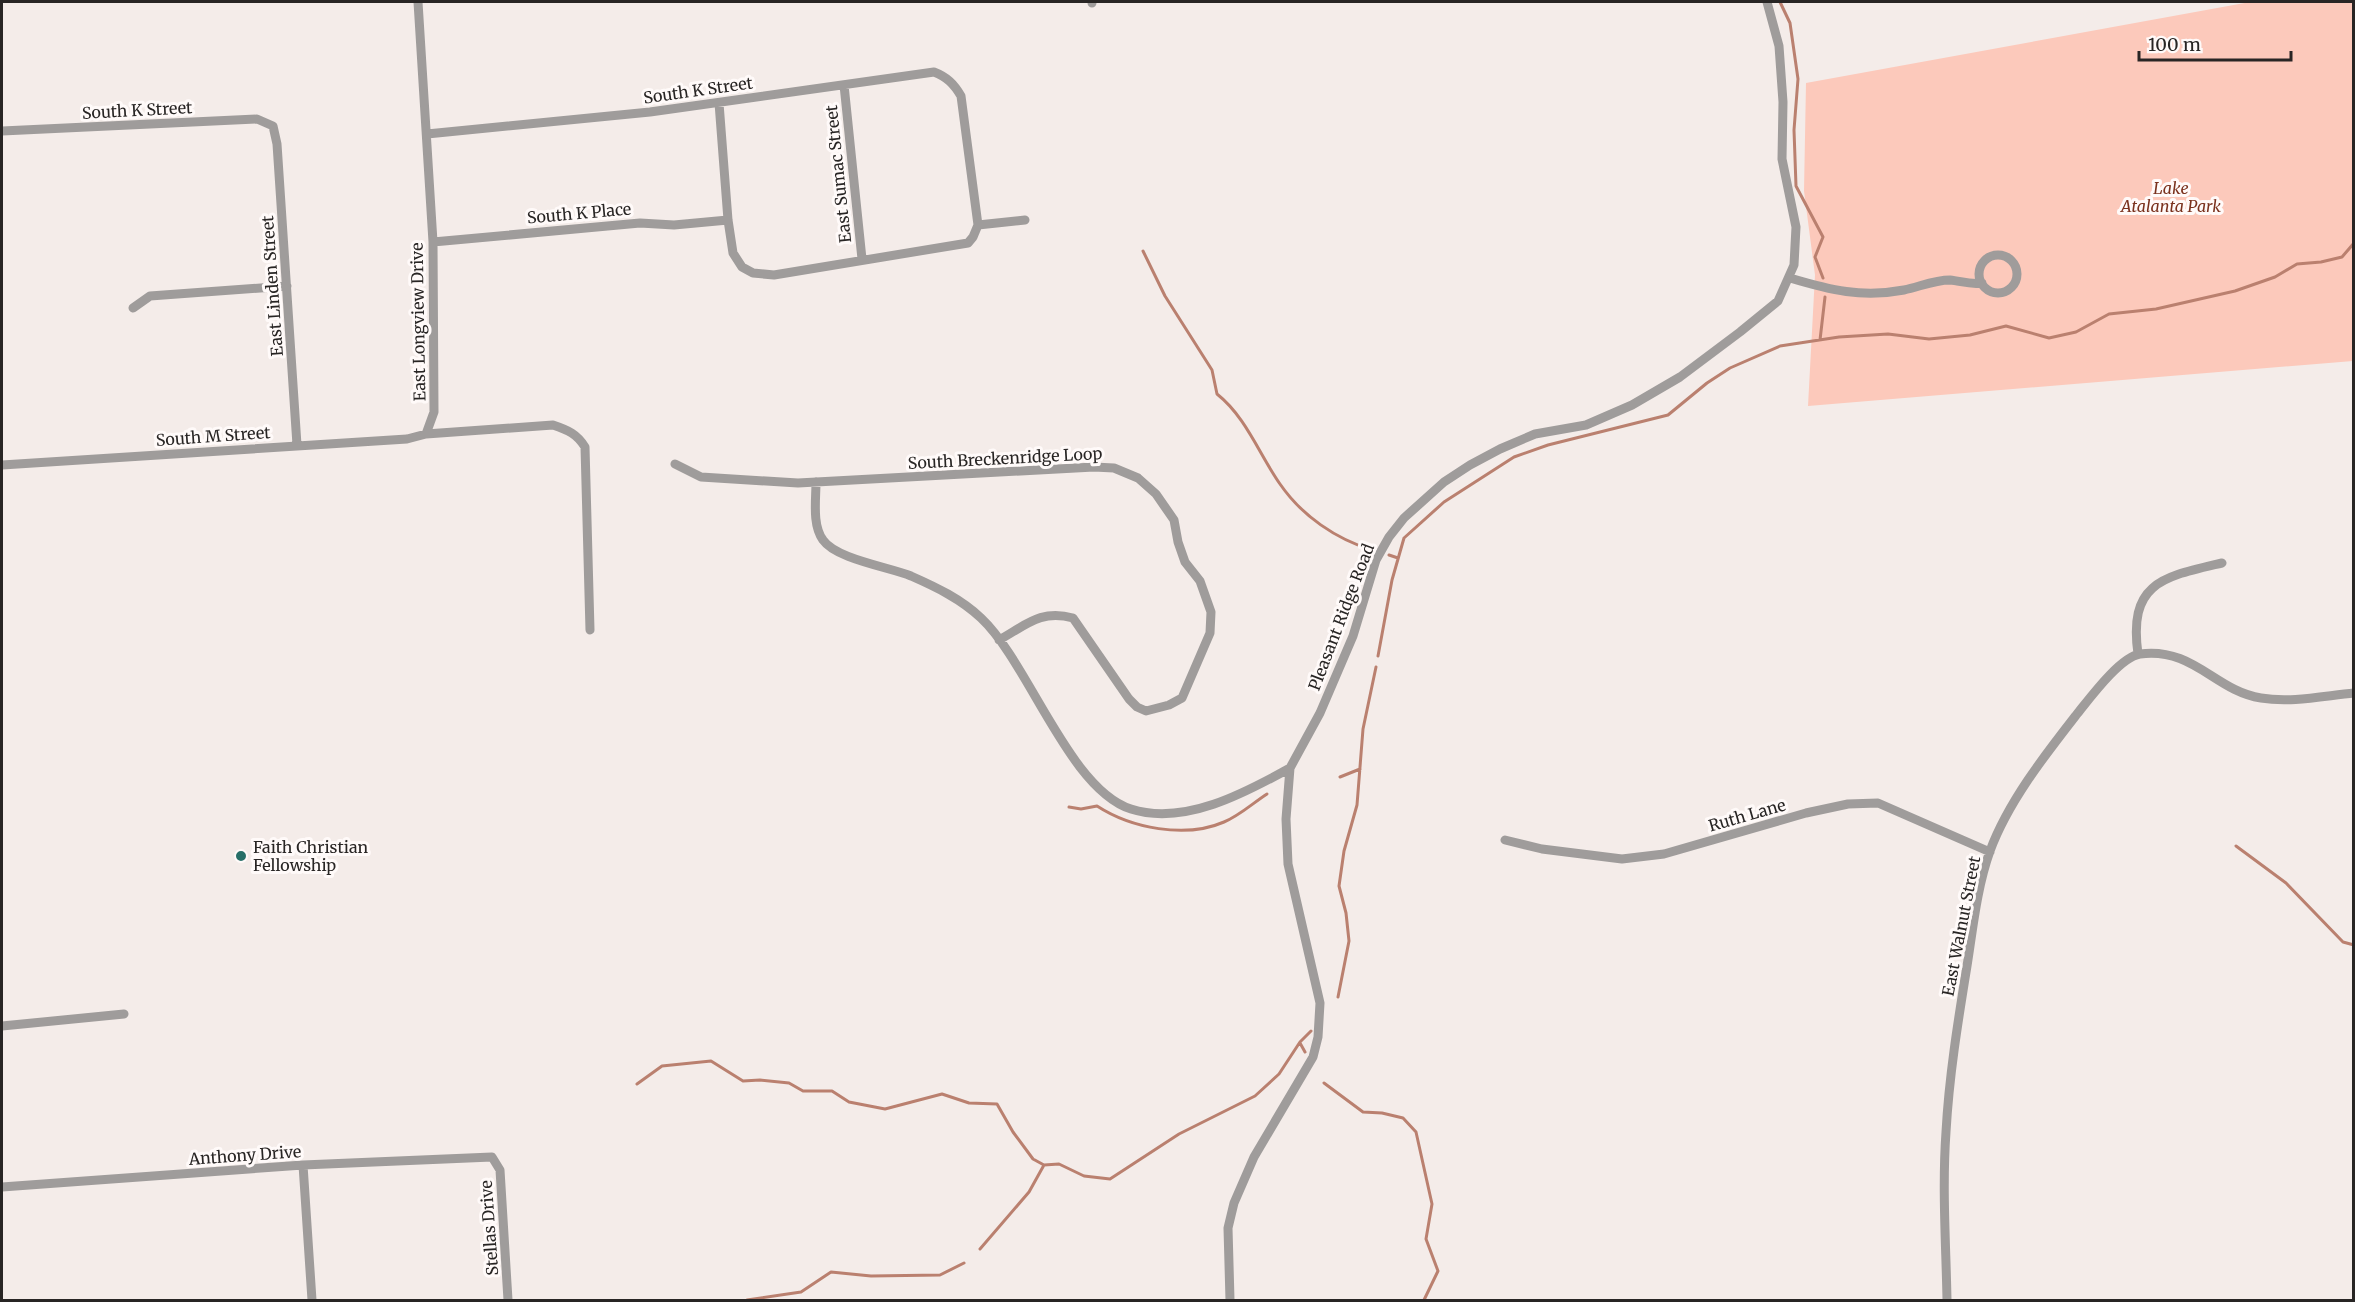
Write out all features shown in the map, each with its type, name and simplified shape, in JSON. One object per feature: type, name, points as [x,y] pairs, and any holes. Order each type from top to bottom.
[{"type":"street","name":"East Longview Drive","points":[[418,2],[433,242],[434,412],[426,434]]},
{"type":"street","name":"Pleasant Ridge Road","points":[[1230,1300],[1228,1228],[1234,1203],[1254,1157],[1313,1057],[1318,1036],[1320,1004],[1288,864],[1286,819],[1290,768],[1320,713],[1353,636],[1376,560],[1388,538],[1404,518],[1444,482],[1470,465],[1535,434],[1586,425],[1632,405],[1680,377],[1778,301],[1794,265],[1796,227],[1782,159],[1783,102],[1779,46],[1767,2]]},
{"type":"street","name":"South K Street","points":[[428,134],[650,112],[934,72],[945,77],[961,96],[978,225]]},
{"type":"street","name":"East Sumac Street","points":[[844,85],[862,260]]},
{"type":"street","points":[[719,103],[728,220],[733,253],[742,267],[753,273],[774,275],[968,243],[978,225],[1025,220]]},
{"type":"street","name":"South K Street","points":[[2,131],[256,119],[273,126]]},
{"type":"street","name":"East Linden Street","points":[[273,126],[277,144],[297,445]]},
{"type":"street","name":"South K Place","points":[[433,242],[640,223],[674,225],[728,220]]},
{"type":"street","points":[[1790,278],[1837,291],[1867,295],[1905,290],[1950,280],[1982,284],[1997,293],[2013,286],[2017,275],[2014,264],[2004,256],[1992,257],[1982,265],[1980,278],[1982,284]]},
{"type":"street","points":[[133,308],[150,296],[286,286]]},
{"type":"street","points":[[426,434],[553,425],[569,430],[579,438],[585,447],[586,461],[590,630]]},
{"type":"street","name":"South M Street","points":[[2,465],[407,439],[426,434]]},
{"type":"street","name":"South Breckenridge Loop","points":[[675,464],[701,477],[816,482],[1095,467],[1114,468],[1138,478],[1156,494],[1174,520],[1185,562],[1200,581],[1211,612],[1210,633],[1182,698],[1169,705],[1146,711],[1137,707],[1129,699],[1073,618],[1056,613],[1041,616],[999,640]]},
{"type":"street","points":[[816,482],[818,531],[824,542],[853,559],[910,576],[962,602],[982,619],[999,640],[1078,765],[1103,793],[1129,808],[1146,812],[1181,813],[1234,796],[1290,768]]},
{"type":"street","points":[[2222,563],[2166,577],[2146,593],[2134,628],[2138,654],[2171,655],[2192,663],[2236,690],[2260,698],[2301,699],[2354,693]]},
{"type":"street","name":"East Walnut Street","points":[[1947,1300],[1946,1134],[1952,1067],[1976,910],[1989,852],[2006,816],[2067,726],[2116,668],[2138,654]]},
{"type":"street","name":"Ruth Lane","points":[[1504,840],[1542,849],[1622,859],[1664,854],[1806,813],[1848,804],[1878,803],[1989,852]]},
{"type":"street","points":[[2,1026],[124,1014]]},
{"type":"street","name":"Anthony Drive","points":[[2,1187],[303,1165],[492,1157]]},
{"type":"street","name":"Stellas Drive","points":[[492,1157],[500,1170],[508,1300]]},
{"type":"street","points":[[303,1165],[312,1300]]},
{"type":"green space","name":"Lake Atalanta Park","points":[[2250,2],[2353,2],[2353,361],[1808,406],[1815,275],[1804,191],[1806,83]]},
{"type":"waterway","points":[[1780,2],[1790,23],[1798,79],[1794,130],[1796,186],[1823,237],[1815,257],[1823,278]]},
{"type":"waterway","points":[[1378,656],[1392,580],[1404,538],[1444,502],[1514,457],[1548,445],[1668,415],[1707,383],[1730,368],[1780,346],[1839,337],[1888,334],[1929,339],[1970,335],[2006,326],[2049,338],[2076,332],[2109,314],[2156,309],[2235,291],[2275,277],[2297,264],[2342,257],[2354,243]]},
{"type":"waterway","points":[[1143,251],[1165,296],[1212,370],[1217,394],[1244,425],[1289,496],[1309,516],[1333,533],[1372,550]]},
{"type":"waterway","points":[[1820,340],[1825,297]]},
{"type":"waterway","points":[[1389,555],[1398,558]]},
{"type":"waterway","points":[[1338,997],[1349,941],[1346,913],[1339,886],[1344,851],[1357,805],[1363,729],[1376,667]]},
{"type":"waterway","points":[[1340,777],[1360,769]]},
{"type":"waterway","points":[[1069,807],[1081,809],[1097,806],[1111,814],[1142,825],[1159,829],[1192,830],[1224,822],[1267,794]]},
{"type":"waterway","points":[[2236,846],[2286,883],[2343,942],[2354,945]]},
{"type":"waterway","points":[[637,1084],[662,1066],[711,1061],[743,1081],[789,1083],[803,1091],[832,1091],[849,1102],[885,1109],[942,1094],[969,1103],[997,1104],[1013,1132],[1033,1159],[1044,1165],[1059,1164],[1084,1176],[1110,1179],[1179,1134],[1255,1096],[1279,1074],[1300,1042],[1311,1031]]},
{"type":"waterway","points":[[1300,1043],[1305,1052]]},
{"type":"waterway","points":[[1324,1083],[1363,1112],[1382,1113],[1403,1118],[1416,1132],[1432,1204],[1426,1239],[1438,1271],[1424,1300]]},
{"type":"waterway","points":[[980,1249],[1029,1192],[1044,1165]]},
{"type":"waterway","points":[[747,1300],[801,1292],[831,1272],[871,1276],[940,1275],[964,1263]]},
{"type":"place","name":"Faith Christian Fellowship","points":[[241,856]]}]
